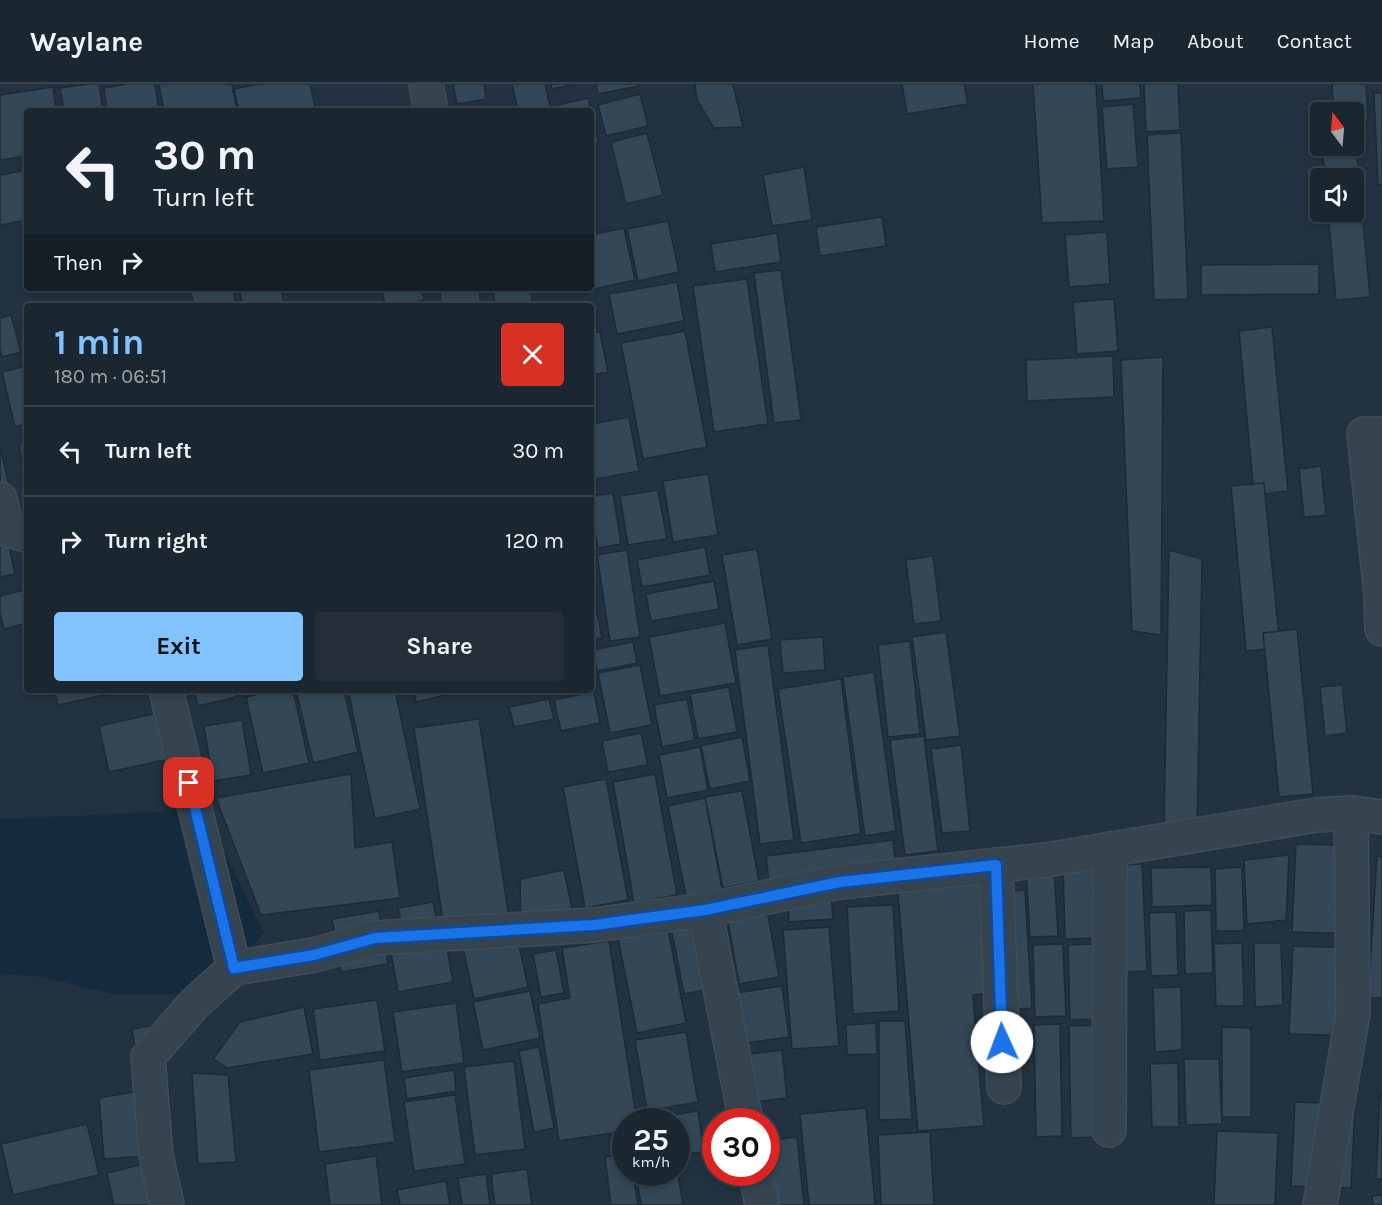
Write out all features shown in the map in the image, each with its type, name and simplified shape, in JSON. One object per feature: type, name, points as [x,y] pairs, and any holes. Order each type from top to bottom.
[{"type":"street","points":[[426,84],[430,108]]},
{"type":"street","points":[[1382,434],[1364,434],[1381,594],[1382,629]]},
{"type":"street","points":[[0,499],[7,530],[24,534]]},
{"type":"street","points":[[167,693],[234,968]]},
{"type":"street","points":[[167,1205],[156,1155],[148,1057],[195,1003],[234,968],[314,955],[375,938],[594,925],[705,910],[840,882],[996,865],[1110,849],[1317,815],[1366,815],[1353,1013],[1320,1205]]},
{"type":"street","points":[[1109,1130],[1110,849]]},
{"type":"street","points":[[996,865],[1004,1087]]},
{"type":"street","points":[[705,910],[743,1108]]},
{"type":"street","points":[[758,1186],[762,1205]]},
{"type":"water","points":[[204,810],[264,933],[213,994],[113,994],[43,977],[0,974],[0,819]]},
{"type":"building","points":[[99,84],[103,108],[63,108],[60,88]]},
{"type":"building","points":[[127,84],[155,84],[159,108],[107,108],[104,88]]},
{"type":"building","points":[[159,84],[232,84],[236,108],[163,108]]},
{"type":"building","points":[[259,84],[310,84],[315,108],[238,108],[234,89]]},
{"type":"building","points":[[453,84],[484,84],[486,99],[457,104]]},
{"type":"building","points":[[512,84],[545,84],[550,108],[517,108]]},
{"type":"building","points":[[551,84],[576,84],[552,89]]},
{"type":"building","points":[[596,84],[638,84],[639,86],[598,94]]},
{"type":"building","points":[[695,84],[733,84],[743,127],[714,128],[697,100]]},
{"type":"building","points":[[902,84],[964,84],[968,104],[907,114]]},
{"type":"building","points":[[1033,84],[1096,84],[1104,221],[1042,223]]},
{"type":"building","points":[[1102,84],[1140,84],[1141,98],[1103,101]]},
{"type":"building","points":[[1144,84],[1178,84],[1180,130],[1146,132]]},
{"type":"building","points":[[1332,84],[1366,84],[1368,121],[1364,121],[1364,102],[1333,102]]},
{"type":"building","points":[[53,87],[56,108],[24,108],[24,156],[0,160],[0,95]]},
{"type":"building","points":[[1374,93],[1382,93],[1382,185],[1378,185]]},
{"type":"building","points":[[640,94],[648,126],[606,136],[598,105]]},
{"type":"building","points":[[588,98],[590,108],[559,108],[558,105]]},
{"type":"building","points":[[1133,104],[1138,167],[1107,169],[1102,107]]},
{"type":"building","points":[[594,123],[599,143],[594,144]]},
{"type":"building","points":[[647,133],[663,195],[626,204],[611,142]]},
{"type":"building","points":[[1181,133],[1188,299],[1154,300],[1147,135]]},
{"type":"building","points":[[1323,156],[1357,156],[1358,168],[1324,168]]},
{"type":"building","points":[[804,167],[812,220],[772,226],[763,175]]},
{"type":"building","points":[[24,171],[24,221],[0,225],[0,175]]},
{"type":"building","points":[[882,217],[886,246],[820,256],[816,227]]},
{"type":"building","points":[[668,221],[679,272],[638,281],[627,229]]},
{"type":"building","points":[[1329,222],[1363,222],[1370,297],[1336,300]]},
{"type":"building","points":[[624,228],[635,280],[594,289],[594,234]]},
{"type":"building","points":[[1107,232],[1110,284],[1069,287],[1065,235]]},
{"type":"building","points":[[777,233],[781,262],[715,272],[711,244]]},
{"type":"building","points":[[1319,264],[1319,294],[1201,295],[1201,265]]},
{"type":"building","points":[[781,270],[801,420],[774,423],[754,273]]},
{"type":"building","points":[[747,279],[768,424],[714,432],[693,286]]},
{"type":"building","points":[[677,282],[684,321],[617,334],[609,294]]},
{"type":"building","points":[[191,291],[234,291],[236,303],[193,303]]},
{"type":"building","points":[[240,291],[282,291],[284,303],[242,303]]},
{"type":"building","points":[[382,291],[422,291],[424,300],[410,303],[384,303]]},
{"type":"building","points":[[493,291],[530,291],[532,303],[495,303]]},
{"type":"building","points":[[1114,299],[1118,351],[1077,354],[1073,302]]},
{"type":"building","points":[[11,315],[21,352],[2,357],[0,318]]},
{"type":"building","points":[[1272,327],[1288,491],[1254,495],[1239,331]]},
{"type":"building","points":[[685,331],[707,447],[643,459],[621,343]]},
{"type":"building","points":[[600,332],[608,372],[594,374],[594,333]]},
{"type":"building","points":[[1113,356],[1114,397],[1027,401],[1026,360]]},
{"type":"building","points":[[1163,357],[1161,635],[1132,631],[1121,360]]},
{"type":"building","points":[[24,367],[24,425],[15,427],[2,372]]},
{"type":"building","points":[[629,417],[639,471],[594,479],[594,423]]},
{"type":"building","points":[[24,443],[24,478],[19,444]]},
{"type":"building","points":[[0,446],[13,503],[0,506]]},
{"type":"building","points":[[1321,466],[1326,515],[1304,517],[1299,469]]},
{"type":"building","points":[[708,474],[718,535],[673,542],[663,481]]},
{"type":"building","points":[[1264,483],[1280,648],[1246,651],[1231,486]]},
{"type":"building","points":[[658,490],[667,539],[628,545],[620,496]]},
{"type":"building","points":[[613,493],[621,544],[598,548],[594,525],[594,496]]},
{"type":"building","points":[[2,512],[15,574],[0,577],[0,513]]},
{"type":"building","points":[[705,547],[710,575],[642,587],[637,560]]},
{"type":"building","points":[[757,549],[772,639],[737,645],[722,555]]},
{"type":"building","points":[[627,550],[640,637],[610,641],[597,555]]},
{"type":"building","points":[[1169,550],[1202,559],[1197,830],[1164,829]]},
{"type":"building","points":[[933,556],[941,621],[914,624],[906,560]]},
{"type":"building","points":[[714,581],[719,609],[651,621],[646,594]]},
{"type":"building","points":[[24,590],[24,624],[4,629],[0,613],[0,596]]},
{"type":"building","points":[[594,597],[602,638],[594,639]]},
{"type":"building","points":[[725,623],[736,683],[660,696],[649,637]]},
{"type":"building","points":[[1297,629],[1313,794],[1279,797],[1263,633]]},
{"type":"building","points":[[946,632],[960,736],[926,740],[912,637]]},
{"type":"building","points":[[823,637],[825,670],[783,673],[780,640]]},
{"type":"building","points":[[910,641],[920,734],[888,737],[878,645]]},
{"type":"building","points":[[633,642],[637,663],[597,671],[594,650]]},
{"type":"building","points":[[768,645],[794,840],[760,844],[735,650]]},
{"type":"building","points":[[640,665],[652,725],[610,733],[598,673]]},
{"type":"building","points":[[874,672],[896,831],[865,836],[843,677]]},
{"type":"building","points":[[841,679],[861,834],[801,843],[778,689]]},
{"type":"building","points":[[1342,685],[1347,733],[1325,736],[1320,687]]},
{"type":"building","points":[[729,687],[737,732],[698,739],[690,694]]},
{"type":"building","points":[[594,692],[600,723],[561,731],[554,700]]},
{"type":"building","points":[[55,693],[113,693],[58,705]]},
{"type":"building","points":[[195,693],[235,693],[236,697],[198,706]]},
{"type":"building","points":[[263,693],[294,693],[309,763],[263,773],[246,697]]},
{"type":"building","points":[[297,693],[345,693],[358,752],[313,763]]},
{"type":"building","points":[[349,693],[396,693],[420,809],[375,819]]},
{"type":"building","points":[[414,693],[440,693],[441,696],[416,702]]},
{"type":"building","points":[[549,699],[554,719],[514,727],[509,707]]},
{"type":"building","points":[[687,699],[695,740],[662,747],[654,705]]},
{"type":"building","points":[[163,712],[174,758],[109,772],[99,726]]},
{"type":"building","points":[[479,719],[509,918],[444,928],[414,728]]},
{"type":"building","points":[[242,720],[251,775],[213,781],[204,726]]},
{"type":"building","points":[[641,733],[648,765],[608,772],[602,741]]},
{"type":"building","points":[[924,736],[938,851],[905,855],[890,740]]},
{"type":"building","points":[[742,737],[750,781],[710,789],[701,746]]},
{"type":"building","points":[[961,745],[970,831],[942,833],[931,749]]},
{"type":"building","points":[[700,747],[708,790],[667,798],[659,755]]},
{"type":"building","points":[[351,774],[355,848],[392,842],[400,898],[261,915],[216,798]]},
{"type":"building","points":[[655,774],[677,895],[634,903],[613,782]]},
{"type":"building","points":[[606,779],[628,900],[585,908],[563,787]]},
{"type":"building","points":[[742,791],[759,881],[723,888],[705,797]]},
{"type":"building","points":[[705,798],[722,889],[686,896],[668,806]]},
{"type":"building","points":[[893,840],[897,875],[770,891],[766,856]]},
{"type":"building","points":[[1296,844],[1366,846],[1363,934],[1292,932]]},
{"type":"building","points":[[1289,855],[1286,920],[1247,924],[1244,860]]},
{"type":"building","points":[[1377,856],[1382,857],[1382,998],[1368,998]]},
{"type":"building","points":[[1142,864],[1147,971],[1103,973],[1099,866]]},
{"type":"building","points":[[1093,866],[1096,938],[1065,939],[1063,867]]},
{"type":"building","points":[[1054,867],[1058,936],[1030,937],[1026,868]]},
{"type":"building","points":[[1211,867],[1212,905],[1152,907],[1151,868]]},
{"type":"building","points":[[1242,867],[1244,931],[1216,931],[1215,869]]},
{"type":"building","points":[[564,870],[573,913],[521,927],[520,879]]},
{"type":"building","points":[[994,874],[1003,992],[973,995],[984,1126],[918,1131],[897,882]]},
{"type":"building","points":[[1025,890],[1032,1008],[1009,1010],[1002,892]]},
{"type":"building","points":[[764,892],[779,977],[739,984],[724,899]]},
{"type":"building","points":[[831,897],[833,919],[789,922],[788,900]]},
{"type":"building","points":[[433,902],[439,929],[404,936],[398,908]]},
{"type":"building","points":[[717,902],[733,984],[684,994],[668,912]]},
{"type":"building","points":[[893,905],[899,1011],[853,1014],[847,907]]},
{"type":"building","points":[[1211,910],[1213,973],[1185,974],[1184,911]]},
{"type":"building","points":[[379,911],[388,964],[341,972],[332,919]]},
{"type":"building","points":[[1176,912],[1178,975],[1151,976],[1149,913]]},
{"type":"building","points":[[667,924],[686,1023],[637,1033],[617,934]]},
{"type":"building","points":[[829,927],[839,1046],[792,1049],[783,930]]},
{"type":"building","points":[[517,936],[528,987],[474,999],[463,948]]},
{"type":"building","points":[[445,937],[453,982],[398,992],[390,947]]},
{"type":"building","points":[[609,941],[635,1108],[612,1108],[612,1133],[559,1141],[538,1004],[570,998],[562,948]]},
{"type":"building","points":[[1242,943],[1244,1006],[1216,1006],[1214,944]]},
{"type":"building","points":[[1254,943],[1281,943],[1283,1005],[1255,1007]]},
{"type":"building","points":[[1063,944],[1066,1016],[1035,1017],[1033,945]]},
{"type":"building","points":[[1094,944],[1096,1019],[1070,1020],[1068,945]]},
{"type":"building","points":[[1293,946],[1363,948],[1360,1036],[1289,1034]]},
{"type":"building","points":[[556,950],[564,993],[541,997],[533,954]]},
{"type":"building","points":[[782,986],[789,1037],[717,1047],[710,997]]},
{"type":"building","points":[[1181,987],[1182,1050],[1155,1052],[1153,988]]},
{"type":"building","points":[[530,991],[540,1038],[483,1050],[473,1002]]},
{"type":"building","points":[[377,1000],[385,1051],[320,1060],[313,1009]]},
{"type":"building","points":[[456,1003],[464,1063],[402,1072],[393,1012]]},
{"type":"building","points":[[304,1007],[313,1054],[227,1068],[213,1059],[240,1022]]},
{"type":"building","points":[[879,1021],[905,1021],[912,1119],[879,1120]]},
{"type":"building","points":[[876,1023],[877,1054],[847,1055],[846,1025]]},
{"type":"building","points":[[160,1024],[168,1067],[139,1072],[132,1029]]},
{"type":"building","points":[[1060,1024],[1062,1136],[1036,1137],[1034,1025]]},
{"type":"building","points":[[1095,1025],[1097,1137],[1071,1138],[1069,1026]]},
{"type":"building","points":[[1222,1027],[1251,1028],[1251,1117],[1222,1117]]},
{"type":"building","points":[[686,1032],[698,1102],[664,1108],[646,1108],[635,1040]]},
{"type":"building","points":[[539,1047],[554,1128],[534,1132],[519,1051]]},
{"type":"building","points":[[782,1050],[787,1098],[729,1105],[724,1057]]},
{"type":"building","points":[[1184,1059],[1219,1059],[1222,1124],[1186,1125]]},
{"type":"building","points":[[384,1060],[395,1142],[319,1152],[309,1070]]},
{"type":"building","points":[[514,1061],[525,1149],[475,1155],[464,1067]]},
{"type":"building","points":[[1178,1063],[1179,1127],[1152,1127],[1150,1064]]},
{"type":"building","points":[[454,1070],[456,1091],[407,1099],[404,1078]]},
{"type":"building","points":[[192,1073],[228,1075],[236,1162],[198,1164]]},
{"type":"building","points":[[169,1086],[171,1154],[104,1159],[99,1098]]},
{"type":"building","points":[[455,1095],[465,1164],[414,1171],[404,1102]]},
{"type":"building","points":[[1380,1095],[1382,1095],[1382,1179],[1376,1179]]},
{"type":"building","points":[[1295,1102],[1355,1104],[1351,1188],[1291,1186]]},
{"type":"building","points":[[866,1108],[875,1205],[809,1205],[800,1114]]},
{"type":"building","points":[[698,1111],[702,1152],[690,1154],[690,1112]]},
{"type":"building","points":[[87,1124],[99,1175],[13,1195],[1,1144]]},
{"type":"building","points":[[1217,1131],[1278,1133],[1275,1205],[1214,1205]]},
{"type":"building","points":[[930,1132],[934,1205],[881,1205],[878,1135]]},
{"type":"building","points":[[797,1137],[804,1205],[777,1205],[775,1186],[780,1186],[780,1139]]},
{"type":"building","points":[[376,1156],[382,1205],[330,1205],[325,1164]]},
{"type":"building","points":[[612,1156],[612,1186],[635,1186],[638,1205],[611,1205],[605,1157]]},
{"type":"building","points":[[156,1161],[166,1205],[114,1205],[107,1173]]},
{"type":"building","points":[[527,1169],[532,1205],[495,1205],[491,1174]]},
{"type":"building","points":[[486,1174],[490,1205],[462,1205],[458,1178]]},
{"type":"building","points":[[446,1181],[450,1205],[400,1205],[397,1190]]},
{"type":"building","points":[[638,1186],[680,1186],[683,1205],[641,1205]]},
{"type":"building","points":[[1382,1195],[1382,1205],[1373,1205],[1372,1196]]},
{"type":"route","points":[[189,783],[234,968],[314,955],[375,938],[594,925],[705,910],[840,882],[996,865],[1002,1042]]}]
